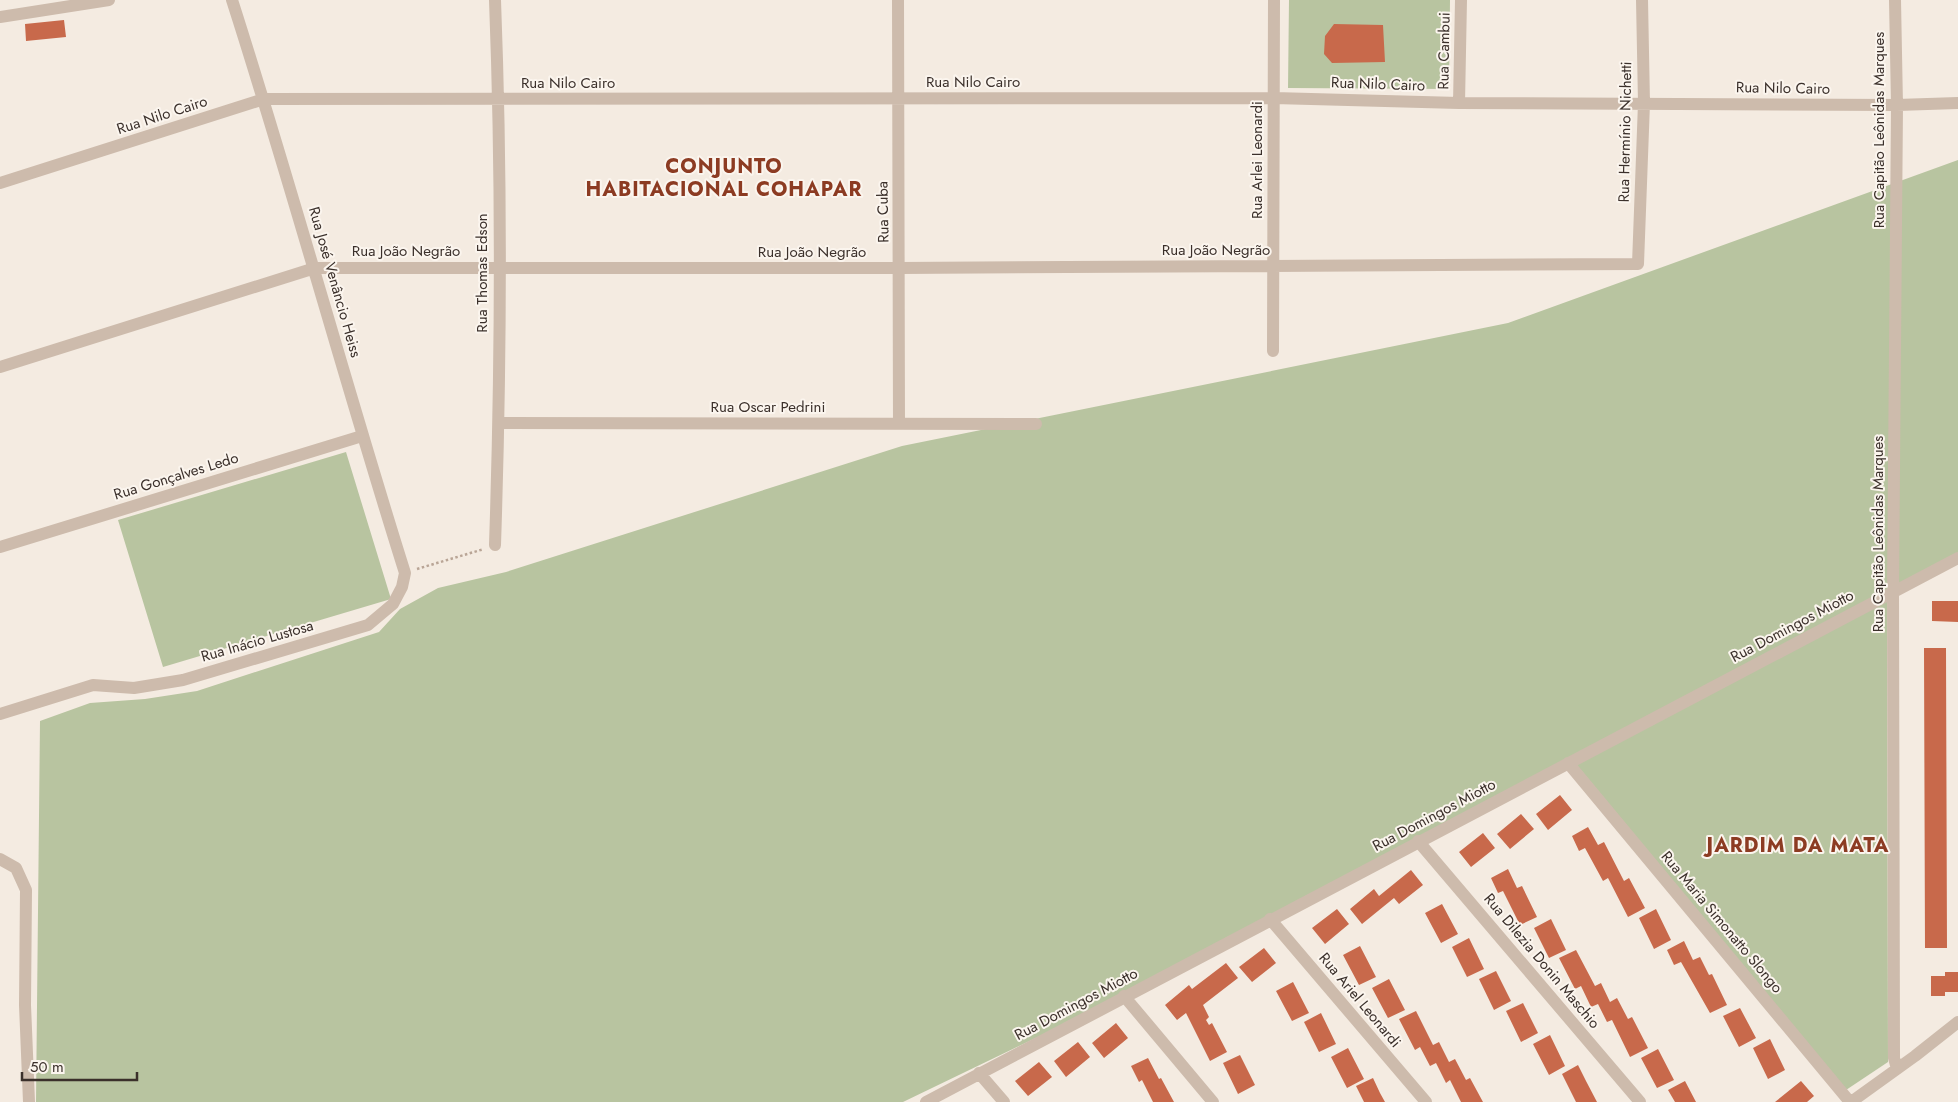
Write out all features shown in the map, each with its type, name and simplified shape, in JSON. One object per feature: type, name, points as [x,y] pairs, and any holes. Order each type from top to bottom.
[{"type":"street","points":[[0,17],[109,0]]},
{"type":"street","name":"Rua José Venâncio Heiss","points":[[232,0],[264,99],[315,268],[362,436],[405,573]]},
{"type":"street","name":"Rua Thomas Edson","points":[[495,0],[498,99],[499,268],[499,423],[495,545]]},
{"type":"street","name":"Rua Cuba","points":[[898,0],[899,424]]},
{"type":"street","name":"Rua Arlei Leonardi","points":[[1273,351],[1274,0]]},
{"type":"street","name":"Rua Cambui","points":[[1460,103],[1461,0]]},
{"type":"street","name":"Rua Hermínio Nichetti","points":[[1638,264],[1644,103],[1642,0]]},
{"type":"street","name":"Rua Capitão Leônidas Marques","points":[[1895,0],[1897,106],[1893,591],[1894,1058],[1897,1069]]},
{"type":"street","name":"Rua Nilo Cairo","points":[[0,183],[264,99],[1274,98],[1460,103],[1897,106],[1958,103]]},
{"type":"street","name":"Rua João Negrão","points":[[0,367],[315,268],[900,268],[1638,264]]},
{"type":"street","name":"Rua Oscar Pedrini","points":[[499,423],[1036,424]]},
{"type":"street","name":"Rua Gonçalves Ledo","points":[[0,547],[362,436]]},
{"type":"street","name":"Rua Domingos Miotto","points":[[926,1102],[1958,558]]},
{"type":"street","name":"Rua Inácio Lustosa","points":[[0,714],[93,685],[134,688],[183,680],[368,625],[393,604],[402,587],[405,573]]},
{"type":"street","name":"Rua Maria Simonatto Slongo","points":[[1568,763],[1850,1102]]},
{"type":"street","name":"Rua Dilezia Donin Maschio","points":[[1418,841],[1640,1102]]},
{"type":"street","points":[[0,859],[16,868],[26,890],[25,1005],[29,1102]]},
{"type":"street","name":"Rua Ariel Leonardi","points":[[1270,919],[1426,1102]]},
{"type":"street","points":[[1124,996],[1213,1102]]},
{"type":"street","points":[[1850,1102],[1958,1022]]},
{"type":"street","points":[[979,1073],[1004,1102]]},
{"type":"path","points":[[405,573],[495,545]]},
{"type":"green space","points":[[1289,0],[1450,0],[1449,89],[1288,88]]},
{"type":"green space","points":[[1958,160],[1958,555],[1123,996],[903,1102],[36,1102],[40,721],[90,703],[145,699],[197,691],[379,632],[400,609],[438,588],[506,572],[902,446],[1508,323]]},
{"type":"green space","points":[[346,452],[391,599],[163,667],[118,520]]},
{"type":"green space","points":[[1887,600],[1888,1062],[1846,1090],[1575,763]]},
{"type":"building","points":[[64,20],[66,37],[26,41],[25,24]]},
{"type":"building","points":[[1334,24],[1383,25],[1385,62],[1332,63],[1324,54],[1325,36]]},
{"type":"building","points":[[1932,601],[1958,601],[1958,622],[1932,621]]},
{"type":"building","points":[[1924,648],[1946,648],[1947,948],[1925,948]]},
{"type":"building","points":[[1560,795],[1572,810],[1548,830],[1536,814]]},
{"type":"building","points":[[1521,814],[1534,829],[1510,849],[1497,834]]},
{"type":"building","points":[[1588,827],[1598,845],[1604,842],[1624,881],[1629,878],[1645,908],[1628,917],[1608,878],[1603,881],[1585,848],[1579,851],[1572,836]]},
{"type":"building","points":[[1483,833],[1495,848],[1471,867],[1459,852]]},
{"type":"building","points":[[1508,869],[1517,888],[1522,886],[1537,917],[1520,925],[1503,891],[1498,893],[1491,878]]},
{"type":"building","points":[[1411,870],[1423,885],[1399,904],[1394,898],[1362,924],[1350,909],[1374,889],[1379,896]]},
{"type":"building","points":[[1442,904],[1458,934],[1441,943],[1425,913]]},
{"type":"building","points":[[1337,909],[1349,924],[1325,944],[1312,928]]},
{"type":"building","points":[[1656,909],[1671,940],[1654,949],[1639,918]]},
{"type":"building","points":[[1551,919],[1566,950],[1549,958],[1534,928]]},
{"type":"building","points":[[1469,938],[1484,969],[1467,977],[1452,947]]},
{"type":"building","points":[[1684,941],[1693,960],[1700,957],[1709,975],[1712,974],[1727,1005],[1710,1013],[1681,962],[1674,965],[1667,950]]},
{"type":"building","points":[[1360,946],[1376,977],[1359,985],[1343,955]]},
{"type":"building","points":[[1264,948],[1276,963],[1252,982],[1239,967]]},
{"type":"building","points":[[1576,950],[1595,986],[1601,983],[1610,1002],[1617,998],[1628,1019],[1632,1017],[1648,1048],[1630,1057],[1612,1020],[1607,1022],[1598,1004],[1591,1007],[1581,986],[1575,989],[1559,958]]},
{"type":"building","points":[[1226,963],[1238,978],[1203,1005],[1209,1017],[1206,1020],[1209,1025],[1212,1023],[1227,1052],[1210,1061],[1186,1013],[1177,1020],[1165,1005],[1189,985],[1192,989]]},
{"type":"building","points":[[1496,971],[1511,1001],[1494,1010],[1479,979]]},
{"type":"building","points":[[1945,972],[1958,972],[1958,992],[1945,992],[1945,996],[1931,996],[1931,976],[1945,976]]},
{"type":"building","points":[[1389,979],[1405,1010],[1388,1018],[1372,988]]},
{"type":"building","points":[[1293,982],[1309,1013],[1292,1021],[1276,991]]},
{"type":"building","points":[[1523,1003],[1538,1033],[1521,1042],[1506,1011]]},
{"type":"building","points":[[1740,1008],[1756,1038],[1739,1047],[1723,1016]]},
{"type":"building","points":[[1416,1011],[1433,1045],[1439,1042],[1449,1062],[1455,1059],[1466,1080],[1470,1078],[1483,1102],[1461,1102],[1450,1080],[1446,1083],[1436,1063],[1430,1066],[1420,1047],[1415,1050],[1399,1019]]},
{"type":"building","points":[[1321,1013],[1336,1044],[1319,1052],[1304,1022]]},
{"type":"building","points":[[1116,1023],[1128,1038],[1104,1058],[1092,1043]]},
{"type":"building","points":[[1550,1035],[1565,1066],[1549,1075],[1533,1044]]},
{"type":"building","points":[[1770,1039],[1785,1070],[1768,1079],[1753,1048]]},
{"type":"building","points":[[1078,1042],[1090,1057],[1066,1077],[1054,1061]]},
{"type":"building","points":[[1348,1048],[1364,1079],[1347,1088],[1331,1057]]},
{"type":"building","points":[[1658,1049],[1674,1080],[1657,1088],[1641,1058]]},
{"type":"building","points":[[1240,1055],[1255,1085],[1238,1094],[1223,1063]]},
{"type":"building","points":[[1148,1058],[1174,1102],[1153,1102],[1142,1080],[1139,1082],[1131,1066]]},
{"type":"building","points":[[1039,1062],[1052,1077],[1028,1096],[1015,1081]]},
{"type":"building","points":[[1578,1065],[1597,1102],[1576,1102],[1562,1074]]},
{"type":"building","points":[[1373,1078],[1385,1102],[1364,1102],[1356,1086]]},
{"type":"building","points":[[1685,1081],[1696,1102],[1675,1102],[1668,1090]]},
{"type":"building","points":[[1801,1081],[1814,1096],[1807,1102],[1775,1102]]},
{"type":"district","name":"CONJUNTO HABITACIONAL COHAPAR","points":[[724,178]]},
{"type":"district","name":"JARDIM DA MATA","points":[[1798,845]]}]
